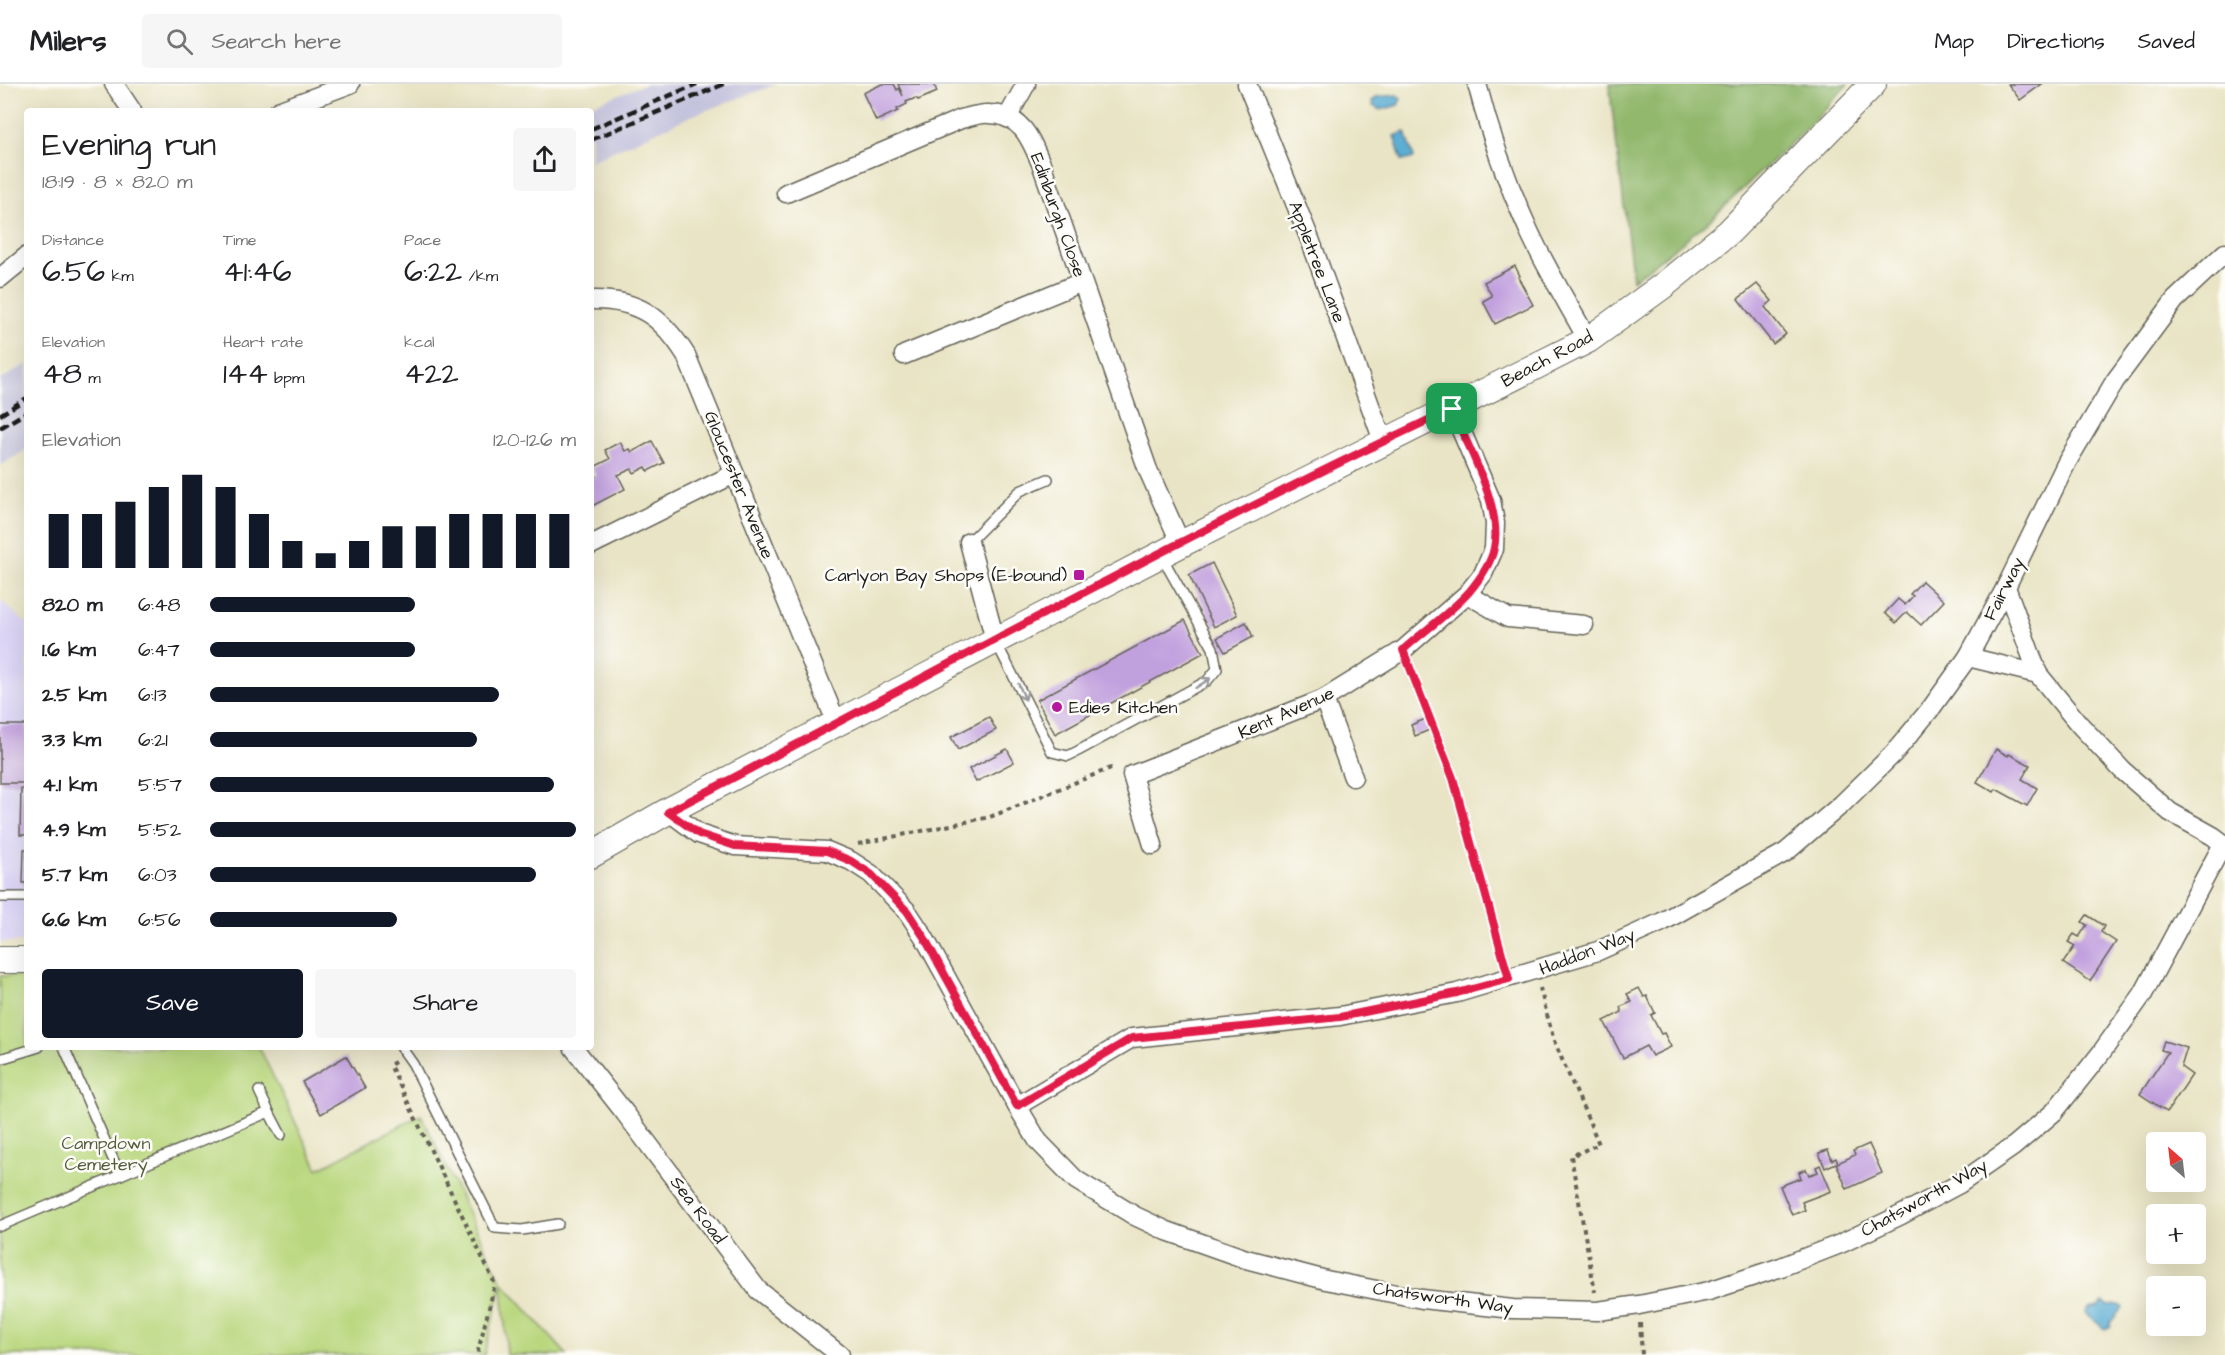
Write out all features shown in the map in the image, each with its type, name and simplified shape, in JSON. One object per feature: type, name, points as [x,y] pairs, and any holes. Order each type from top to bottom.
[{"type":"street","points":[[114,84],[130,108]]},
{"type":"street","points":[[286,108],[350,84]]},
{"type":"street","points":[[786,194],[961,119],[989,114],[1007,118],[1026,84]]},
{"type":"street","name":"Appletree Lane","points":[[1247,84],[1311,242],[1383,441]]},
{"type":"street","points":[[1477,84],[1489,130],[1512,192],[1530,233],[1588,340]]},
{"type":"street","name":"Beach Road","points":[[594,853],[668,812],[1171,549],[1588,340],[1664,285],[1729,232],[1873,84]]},
{"type":"street","name":"Edinburgh Close","points":[[1007,118],[1015,120],[1030,139],[1042,166],[1148,470],[1171,549]]},
{"type":"street","name":"Fairway","points":[[1968,657],[2006,587],[2067,462],[2115,381],[2175,300],[2225,253]]},
{"type":"street","points":[[0,278],[24,258]]},
{"type":"street","points":[[904,355],[1082,282]]},
{"type":"street","name":"Gloucester Avenue","points":[[594,300],[624,302],[646,311],[664,325],[686,356],[837,724]]},
{"type":"street","name":"Kent Avenue","points":[[1132,775],[1324,699],[1403,650],[1467,594],[1483,574],[1494,549],[1495,523],[1491,500],[1452,409]]},
{"type":"street","points":[[594,544],[734,474]]},
{"type":"street","points":[[969,542],[995,640]]},
{"type":"street","points":[[2006,587],[2038,674],[2079,724],[2122,770],[2170,812],[2224,844]]},
{"type":"street","points":[[1467,594],[1508,618],[1584,625]]},
{"type":"street","points":[[1968,657],[2038,674]]},
{"type":"street","name":"Haddon Way","points":[[1017,1106],[1132,1038],[1340,1017],[1457,993],[1535,972],[1598,951],[1662,922],[1786,852],[1842,804],[1894,753],[1932,707],[1968,657]]},
{"type":"street","points":[[1324,699],[1353,777]]},
{"type":"street","points":[[1132,775],[1154,845]]},
{"type":"street","name":"Chatsworth Way","points":[[668,812],[699,834],[735,846],[827,851],[851,861],[871,874],[907,911],[924,937],[1038,1141],[1076,1180],[1136,1216],[1167,1231],[1246,1259],[1326,1280],[1422,1299],[1513,1309],[1598,1311],[1709,1291],[1840,1244],[1959,1184],[2014,1146],[2054,1112],[2101,1053],[2143,994],[2224,844]]},
{"type":"street","points":[[0,960],[24,960]]},
{"type":"street","name":"Sea Road","points":[[575,1050],[758,1290],[840,1355]]},
{"type":"lane","points":[[969,542],[1020,491],[1048,479]]},
{"type":"lane","points":[[995,640],[1052,753],[1068,756],[1078,751],[1207,681],[1217,669],[1213,648],[1171,549]]},
{"type":"lane","points":[[0,897],[24,897]]},
{"type":"lane","points":[[0,1059],[29,1050]]},
{"type":"lane","points":[[65,1050],[120,1175]]},
{"type":"lane","points":[[403,1051],[413,1064],[495,1228],[522,1230],[558,1224]]},
{"type":"lane","points":[[260,1091],[281,1135]]},
{"type":"lane","points":[[0,1226],[269,1112]]},
{"type":"path","points":[[1403,650],[1453,778],[1509,979]]},
{"type":"path","points":[[827,851],[990,817],[1111,768],[1132,775]]},
{"type":"path","points":[[1535,972],[1554,1041],[1599,1144],[1571,1156],[1598,1311]]},
{"type":"path","points":[[403,1051],[390,1065],[495,1284],[477,1355]]},
{"type":"path","points":[[1639,1305],[1642,1355]]},
{"type":"shaded area","points":[[646,84],[777,84],[691,116],[594,160],[594,108],[584,108]]},
{"type":"shaded area","points":[[24,366],[24,451],[0,466],[0,380]]},
{"type":"shaded area","points":[[0,600],[24,621],[24,942],[0,942]]},
{"type":"green space","points":[[1609,84],[1848,84],[1814,121],[1707,223],[1633,280]]},
{"type":"green space","name":"Campdown Cemetery","points":[[0,976],[24,976],[24,1050],[260,1050],[318,1169],[421,1115],[502,1282],[567,1355],[507,1355],[502,1284],[484,1355],[0,1355]]},
{"type":"water","points":[[1397,95],[1401,99],[1398,105],[1381,110],[1373,106],[1372,102],[1377,97]]},
{"type":"water","points":[[1406,132],[1414,158],[1402,161],[1394,136]]},
{"type":"water","points":[[2103,1302],[2108,1305],[2119,1304],[2123,1307],[2110,1323],[2111,1326],[2105,1329],[2085,1313],[2088,1308],[2099,1306]]},
{"type":"building","points":[[882,84],[894,84],[903,96],[898,84],[934,84],[937,92],[906,102],[907,104],[897,109],[898,111],[876,121],[863,93]]},
{"type":"building","points":[[2008,84],[2042,84],[2020,100]]},
{"type":"building","points":[[1515,266],[1520,276],[1518,277],[1533,305],[1495,324],[1483,301],[1492,296],[1484,282]]},
{"type":"building","points":[[1757,284],[1772,301],[1765,307],[1786,334],[1773,344],[1738,299]]},
{"type":"building","points":[[652,441],[664,463],[648,471],[646,467],[634,473],[632,469],[618,475],[625,489],[594,505],[594,477],[596,476],[594,467],[610,459],[605,450],[620,442],[625,451],[630,449],[632,452]]},
{"type":"building","points":[[1212,563],[1237,615],[1214,627],[1189,575]]},
{"type":"building","points":[[1922,581],[1944,601],[1921,625],[1907,612],[1896,623],[1885,613],[1898,599],[1905,605],[1913,596],[1910,594]]},
{"type":"building","points":[[1185,620],[1203,653],[1055,734],[1037,700]]},
{"type":"building","points":[[1246,622],[1253,637],[1225,652],[1217,638]]},
{"type":"building","points":[[989,717],[996,730],[958,750],[951,737]]},
{"type":"building","points":[[1428,718],[1432,729],[1415,736],[1411,725]]},
{"type":"building","points":[[0,725],[24,725],[24,783],[0,783]]},
{"type":"building","points":[[1007,749],[1014,762],[976,782],[969,769]]},
{"type":"building","points":[[1996,749],[2030,765],[2022,779],[2037,788],[2027,806],[1996,789],[1994,792],[1977,782]]},
{"type":"building","points":[[21,789],[24,789],[24,835],[20,835]]},
{"type":"building","points":[[2087,915],[2104,926],[2101,932],[2116,942],[2090,981],[2063,963],[2075,946],[2068,942],[2074,934],[2079,937],[2087,925],[2082,922]]},
{"type":"building","points":[[1639,988],[1644,997],[1647,996],[1655,1013],[1651,1015],[1671,1047],[1652,1056],[1646,1046],[1623,1058],[1604,1021],[1622,1012],[1620,1007],[1632,1002],[1627,994]]},
{"type":"building","points":[[2164,1041],[2187,1048],[2181,1067],[2192,1075],[2167,1112],[2140,1094],[2168,1052],[2161,1050]]},
{"type":"building","points":[[346,1056],[365,1088],[321,1114],[302,1082]]},
{"type":"building","points":[[1869,1144],[1882,1173],[1847,1189],[1836,1163],[1825,1168],[1819,1153],[1828,1150],[1832,1160],[1836,1158],[1838,1163],[1855,1155],[1853,1151]]},
{"type":"building","points":[[1820,1165],[1831,1191],[1802,1202],[1805,1210],[1792,1215],[1780,1186],[1801,1178],[1799,1172],[1806,1169],[1809,1175],[1818,1172],[1816,1167]]},
{"type":"railway","points":[[594,128],[697,84]]},
{"type":"railway","points":[[594,139],[724,84]]},
{"type":"railway","points":[[0,415],[24,400]]},
{"type":"railway","points":[[0,428],[24,414]]},
{"type":"place","name":"Carlyon Bay Shops (E-bound)","points":[[1079,575]]},
{"type":"place","name":"Edies Kitchen","points":[[1057,707]]},
{"type":"route","points":[[1452,409],[1491,500],[1495,523],[1494,549],[1483,574],[1467,594],[1403,650],[1453,778],[1509,979],[1457,993],[1340,1017],[1132,1038],[1017,1106],[924,937],[907,911],[871,874],[851,861],[827,851],[735,846],[699,834],[668,812],[1181,544],[1383,441],[1452,409]]}]
